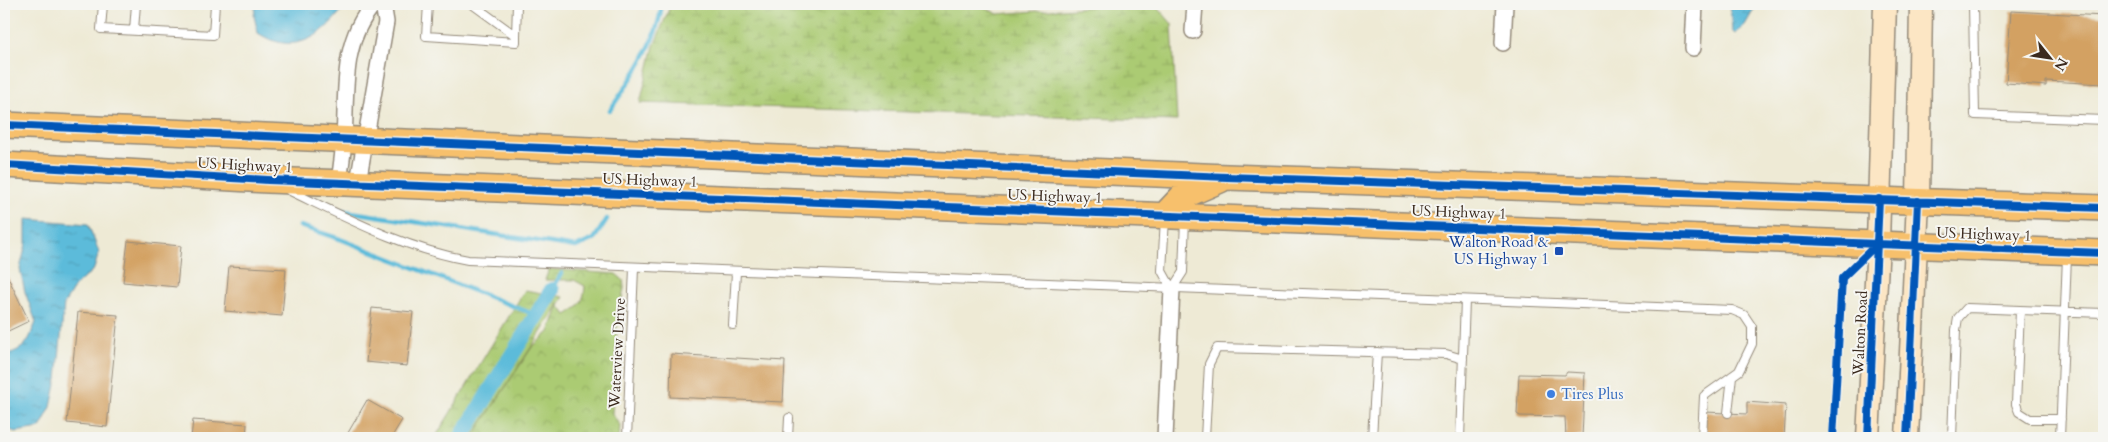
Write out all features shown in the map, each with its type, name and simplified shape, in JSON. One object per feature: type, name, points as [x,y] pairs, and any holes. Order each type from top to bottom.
[{"type":"main road","name":"Walton Road","points":[[1868,438],[1878,243],[1885,4]]},
{"type":"main road","points":[[1907,438],[1918,201],[1921,4]]},
{"type":"main road","name":"US Highway 1","points":[[4,125],[1227,178],[2104,208]]},
{"type":"main road","name":"US Highway 1","points":[[4,165],[268,180],[2104,253]]},
{"type":"main road","points":[[1175,215],[1183,196],[1227,178]]},
{"type":"street","points":[[354,140],[346,69],[362,17],[374,4]]},
{"type":"street","points":[[349,182],[354,140],[386,22],[383,4]]},
{"type":"street","points":[[1193,31],[1196,4]]},
{"type":"street","points":[[1503,43],[1505,4]]},
{"type":"street","points":[[1693,48],[1695,4]]},
{"type":"street","points":[[1165,438],[1172,289]]},
{"type":"lane","points":[[103,4],[101,29],[213,35],[214,4]]},
{"type":"lane","points":[[134,30],[136,4]]},
{"type":"lane","points":[[428,4],[426,36],[516,42],[516,4]]},
{"type":"lane","points":[[472,4],[516,36]]},
{"type":"lane","points":[[1973,4],[1974,115],[2104,120]]},
{"type":"lane","points":[[268,180],[356,222],[444,256],[468,260],[1732,310],[1744,315],[1752,328],[1752,344],[1735,374],[1728,413]]},
{"type":"lane","points":[[1172,289],[1162,271],[1175,215]]},
{"type":"lane","points":[[1172,289],[1182,272],[1175,215]]},
{"type":"lane","points":[[2060,438],[2067,251]]},
{"type":"lane","name":"Waterview Drive","points":[[627,438],[634,268]]},
{"type":"lane","points":[[733,326],[736,272]]},
{"type":"lane","points":[[1460,438],[1465,300]]},
{"type":"lane","points":[[1952,438],[1956,330],[1958,318],[1967,308],[2104,313]]},
{"type":"lane","points":[[2020,311],[2016,404],[2019,412],[2030,419],[2060,419]]},
{"type":"lane","points":[[1205,438],[1209,364],[1218,348],[1446,354],[1463,359]]},
{"type":"lane","points":[[1372,438],[1377,352]]},
{"type":"lane","points":[[1702,438],[1704,396],[1735,374]]},
{"type":"lane","points":[[788,438],[789,418]]},
{"type":"green space","points":[[671,4],[977,4],[998,14],[1106,4],[1155,4],[1172,24],[1177,121],[640,103],[654,46]]},
{"type":"green space","points":[[549,269],[616,274],[623,280],[624,288],[617,326],[612,414],[620,425],[619,438],[472,438],[532,347],[549,332],[559,305],[566,315],[578,306],[584,296],[585,286],[574,280],[545,280]]},
{"type":"green space","points":[[525,290],[564,297],[472,438],[435,438]]},
{"type":"water","points":[[256,4],[346,4],[318,34],[308,40],[284,43],[272,40],[258,33],[254,16]]},
{"type":"water","points":[[1730,4],[1757,4],[1745,25],[1735,34],[1732,31]]},
{"type":"water","points":[[26,219],[88,224],[99,252],[94,269],[75,286],[64,304],[57,380],[51,407],[40,428],[15,432],[4,427],[4,355],[17,350],[25,344],[36,322],[25,292],[20,269],[26,244]]},
{"type":"building","points":[[2011,11],[2104,16],[2104,84],[2046,81],[2046,86],[2006,83]]},
{"type":"building","points":[[128,241],[181,246],[177,287],[123,282]]},
{"type":"building","points":[[229,266],[286,269],[282,316],[225,311]]},
{"type":"building","points":[[4,269],[29,321],[4,333]]},
{"type":"building","points":[[372,308],[413,312],[407,366],[366,362]]},
{"type":"building","points":[[78,312],[118,315],[107,427],[67,423]]},
{"type":"building","points":[[671,354],[785,361],[783,402],[670,397]]},
{"type":"building","name":"Tires Plus","points":[[1567,372],[1585,373],[1582,437],[1566,438],[1565,417],[1520,416],[1517,414],[1519,374],[1565,375]]},
{"type":"building","points":[[367,400],[402,420],[391,438],[345,438]]},
{"type":"building","points":[[1747,402],[1786,405],[1784,438],[1704,438],[1705,412],[1747,414]]},
{"type":"building","points":[[193,420],[247,424],[246,438],[191,438]]},
{"type":"waterway","points":[[610,110],[643,60],[655,33],[662,4]]},
{"type":"waterway","points":[[332,209],[576,247],[594,239],[607,219]]},
{"type":"waterway","points":[[300,226],[340,239],[536,315]]},
{"type":"waterway","points":[[552,290],[562,273]]},
{"type":"waterway","points":[[461,438],[552,290]]},
{"type":"cycle path","points":[[4,125],[1227,177],[2104,208]]},
{"type":"cycle path","points":[[4,165],[268,180],[2104,253]]},
{"type":"cycle path","points":[[1868,438],[1879,199]]},
{"type":"cycle path","points":[[1907,438],[1918,201]]},
{"type":"cycle path","points":[[1833,438],[1842,278],[1878,243]]},
{"type":"place","name":"Walton Road & US Highway 1","points":[[1559,251]]},
{"type":"place","name":"Tires Plus","points":[[1551,394]]}]
